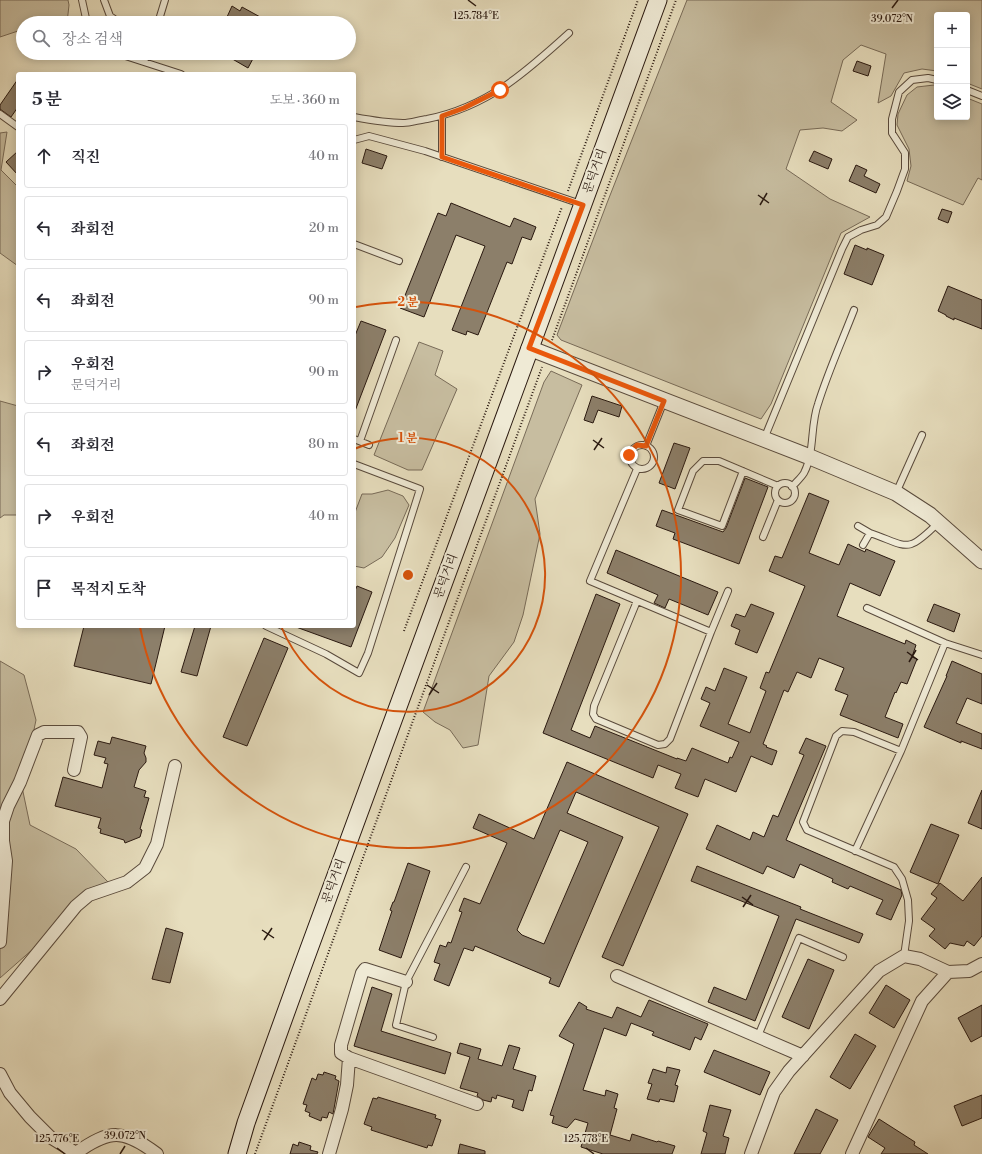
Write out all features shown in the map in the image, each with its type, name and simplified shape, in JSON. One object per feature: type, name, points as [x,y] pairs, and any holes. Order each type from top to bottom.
[{"type":"main road","name":"문덕거리","points":[[237,1154],[246,1123],[302,969],[658,0]]},
{"type":"street","points":[[529,348],[810,457],[896,493],[939,522],[982,560]]},
{"type":"street","points":[[0,942],[6,861],[3,841],[3,821],[38,735],[44,732],[78,732],[81,737],[74,770]]},
{"type":"street","points":[[0,999],[76,906],[89,895],[127,882],[145,868],[157,844],[175,766]]},
{"type":"street","points":[[751,1154],[774,1092],[789,1071],[879,972],[904,956],[920,959],[948,972],[969,971],[982,964]]},
{"type":"street","points":[[406,982],[365,969],[362,973],[341,1045],[341,1053],[349,1058],[477,1104]]},
{"type":"street","points":[[852,1154],[922,1001],[948,972]]},
{"type":"street","points":[[617,976],[803,1056]]},
{"type":"street","points":[[329,1154],[342,1109],[347,1085],[349,1058]]},
{"type":"street","points":[[0,1074],[10,1093],[30,1117],[50,1137],[76,1154],[91,1142],[108,1135],[126,1135],[157,1154]]},
{"type":"lane","points":[[82,0],[85,16]]},
{"type":"lane","points":[[104,0],[110,16]]},
{"type":"lane","points":[[160,16],[165,0]]},
{"type":"lane","points":[[356,117],[403,123],[442,116],[464,108],[500,90],[532,67],[569,33]]},
{"type":"lane","points":[[138,60],[175,72]]},
{"type":"lane","points":[[764,440],[848,237],[860,230],[877,225],[886,218],[897,191],[905,170],[905,153],[892,132],[892,119],[899,92],[912,80],[928,78],[934,79]]},
{"type":"lane","points":[[970,91],[982,96]]},
{"type":"lane","points":[[0,114],[16,126]]},
{"type":"lane","points":[[442,116],[442,157]]},
{"type":"lane","points":[[356,139],[368,136],[442,157],[583,205]]},
{"type":"lane","points":[[356,245],[399,261]]},
{"type":"lane","points":[[792,487],[803,475],[810,457],[812,432],[817,405],[854,310]]},
{"type":"lane","points":[[370,445],[357,440],[396,340]]},
{"type":"lane","points":[[646,446],[664,401]]},
{"type":"lane","points":[[896,493],[922,435]]},
{"type":"lane","points":[[637,445],[646,446],[652,451],[654,459],[650,467],[646,469],[637,469],[629,459],[631,451],[637,445]]},
{"type":"lane","points":[[743,471],[722,526],[678,510],[693,471],[703,461],[718,461],[743,471],[778,486]]},
{"type":"lane","points":[[270,628],[326,654],[359,673],[368,653],[420,489],[356,465]]},
{"type":"lane","points":[[637,469],[590,581],[711,632]]},
{"type":"lane","points":[[785,483],[792,487],[795,494],[791,501],[784,503],[778,500],[775,493],[778,486],[785,483]]},
{"type":"lane","points":[[762,537],[778,500]]},
{"type":"lane","points":[[858,526],[870,533],[894,543],[906,546],[914,544],[939,522]]},
{"type":"lane","points":[[863,545],[870,533]]},
{"type":"lane","points":[[637,600],[594,706],[593,714],[596,719],[658,745],[665,744],[670,739],[728,591]]},
{"type":"lane","points":[[867,608],[945,643],[982,655]]},
{"type":"lane","points":[[855,851],[901,751],[945,643]]},
{"type":"lane","points":[[901,751],[854,732],[842,731],[836,736],[803,822],[807,830],[894,867],[902,878],[908,900],[909,921],[904,956]]},
{"type":"lane","points":[[433,1037],[396,1025],[406,982],[466,867]]},
{"type":"lane","points":[[758,1036],[799,938],[843,957]]},
{"type":"path","points":[[404,631],[638,0]]},
{"type":"path","points":[[254,1154],[676,0]]},
{"type":"shaded area","points":[[0,0],[68,0],[68,16],[16,16],[16,32],[0,37]]},
{"type":"shaded area","points":[[687,0],[982,0],[982,89],[970,84],[970,12],[934,12],[934,71],[922,69],[904,73],[891,96],[878,103],[886,54],[861,45],[843,60],[831,102],[857,120],[842,131],[823,128],[800,130],[786,169],[830,199],[870,217],[841,233],[771,404],[761,419],[561,340],[557,335]]},
{"type":"shaded area","points":[[934,85],[934,120],[970,120],[970,99],[982,104],[982,180],[978,178],[963,205],[907,181],[911,166],[909,149],[897,125],[898,114],[907,95],[917,87]]},
{"type":"shaded area","points":[[7,132],[1,170],[16,185],[16,265],[0,253],[0,133]]},
{"type":"shaded area","points":[[419,342],[443,351],[435,375],[457,389],[422,470],[408,470],[374,455]]},
{"type":"shaded area","points":[[551,371],[582,385],[535,499],[540,534],[523,615],[514,642],[489,676],[478,745],[463,748],[450,730],[435,722],[423,712],[544,382]]},
{"type":"shaded area","points":[[0,401],[16,405],[16,515],[4,515],[0,518]]},
{"type":"shaded area","points":[[388,490],[403,496],[409,505],[395,538],[382,557],[364,568],[356,566],[356,510],[362,494],[372,494]]},
{"type":"shaded area","points":[[0,661],[24,675],[36,720],[22,787],[30,825],[76,849],[108,882],[87,891],[33,949],[0,978]]},
{"type":"building","points":[[232,6],[240,11],[242,7],[258,16],[227,16]]},
{"type":"building","points":[[234,60],[252,60],[248,68]]},
{"type":"building","points":[[857,61],[871,66],[868,76],[853,71]]},
{"type":"building","points":[[16,82],[16,110],[11,117],[0,109],[0,105]]},
{"type":"building","points":[[366,149],[387,156],[382,169],[362,163]]},
{"type":"building","points":[[814,151],[832,159],[828,169],[809,161]]},
{"type":"building","points":[[16,153],[16,173],[6,162]]},
{"type":"building","points":[[856,165],[867,170],[864,176],[880,184],[876,193],[849,181]]},
{"type":"building","points":[[451,203],[510,227],[514,218],[536,227],[531,240],[522,237],[512,264],[507,262],[478,335],[467,331],[466,335],[452,330],[485,246],[456,235],[424,317],[400,308],[438,213],[446,216]]},
{"type":"building","points":[[942,209],[952,212],[948,223],[938,219]]},
{"type":"building","points":[[855,245],[884,255],[872,285],[844,274]]},
{"type":"building","points":[[948,286],[982,300],[982,329],[954,318],[954,320],[938,311]]},
{"type":"building","points":[[361,321],[386,330],[356,408],[356,333]]},
{"type":"building","points":[[592,396],[622,406],[619,417],[598,410],[593,423],[584,420]]},
{"type":"building","points":[[674,443],[690,448],[675,489],[659,483]]},
{"type":"building","points":[[745,478],[768,487],[739,564],[673,539],[675,533],[656,526],[662,510],[723,532],[726,528]]},
{"type":"building","points":[[809,493],[829,501],[809,553],[839,565],[848,544],[865,552],[866,549],[895,561],[880,596],[850,583],[837,616],[905,644],[906,640],[916,645],[912,657],[917,659],[907,684],[901,682],[896,693],[895,692],[885,717],[903,724],[898,738],[840,715],[848,695],[835,690],[844,668],[819,658],[811,678],[797,672],[788,692],[784,690],[763,744],[767,746],[766,747],[777,751],[772,765],[751,756],[736,792],[705,779],[698,797],[675,788],[681,774],[658,765],[653,778],[543,733],[596,594],[620,604],[571,730],[590,738],[595,726],[677,759],[686,761],[692,748],[728,763],[730,757],[732,758],[739,742],[700,726],[710,703],[701,699],[706,687],[715,691],[724,668],[747,677],[728,724],[750,733],[766,691],[760,688],[766,672],[769,673],[805,586],[769,571],[775,556],[782,558]]},
{"type":"building","points":[[616,550],[718,592],[708,615],[669,599],[665,608],[654,603],[658,595],[607,573]]},
{"type":"building","points":[[357,586],[372,592],[351,647],[299,628],[356,628]]},
{"type":"building","points":[[751,604],[774,613],[757,653],[735,644],[740,630],[731,626],[736,614],[745,617]]},
{"type":"building","points":[[934,604],[960,614],[954,632],[927,621]]},
{"type":"building","points":[[84,628],[165,628],[151,684],[74,666]]},
{"type":"building","points":[[194,628],[210,628],[197,676],[181,672]]},
{"type":"building","points":[[264,638],[288,648],[247,746],[223,737]]},
{"type":"building","points":[[952,661],[982,674],[982,704],[967,698],[956,723],[982,734],[982,749],[961,741],[961,743],[924,727],[947,676]]},
{"type":"building","points":[[112,737],[146,746],[144,753],[146,762],[139,770],[134,787],[146,791],[144,797],[149,798],[140,829],[142,830],[140,837],[125,843],[124,840],[100,833],[101,829],[98,828],[101,818],[55,806],[63,777],[102,788],[108,764],[104,763],[106,758],[94,755],[98,741],[110,744]]},
{"type":"building","points":[[806,738],[826,746],[786,840],[901,890],[902,895],[891,920],[876,914],[883,900],[850,886],[848,889],[832,882],[833,879],[800,864],[794,878],[767,866],[763,874],[706,849],[717,825],[750,840],[753,832],[764,837],[773,815],[778,817],[804,755],[799,753]]},
{"type":"building","points":[[567,762],[688,814],[623,966],[602,957],[659,827],[576,792],[567,813],[623,837],[559,987],[549,983],[551,978],[475,946],[473,951],[464,948],[449,986],[434,980],[440,964],[434,962],[440,945],[446,947],[448,942],[451,943],[462,912],[459,911],[464,898],[480,904],[507,843],[473,828],[479,814],[534,839]],"holes":[[[560,830],[588,842],[544,944],[522,935],[517,930]]]},
{"type":"building","points":[[982,790],[982,829],[968,823]]},
{"type":"building","points":[[931,824],[959,835],[938,884],[910,872]]},
{"type":"building","points":[[408,863],[430,871],[401,958],[379,950],[392,911],[390,910]]},
{"type":"building","points":[[697,866],[801,907],[800,909],[863,934],[859,943],[796,919],[755,1021],[708,1002],[714,987],[746,1000],[779,916],[691,881]]},
{"type":"building","points":[[982,877],[982,936],[974,946],[967,941],[964,946],[950,943],[945,949],[929,936],[935,929],[921,919],[937,898],[931,894],[940,883],[963,901]]},
{"type":"building","points":[[166,928],[183,933],[170,983],[152,979]]},
{"type":"building","points":[[808,959],[834,970],[809,1029],[782,1017]]},
{"type":"building","points":[[886,985],[910,1000],[894,1028],[869,1013]]},
{"type":"building","points":[[372,987],[392,994],[381,1031],[451,1053],[445,1074],[354,1046]]},
{"type":"building","points":[[649,1000],[708,1024],[701,1040],[695,1037],[690,1050],[652,1035],[654,1032],[631,1023],[626,1036],[604,1028],[583,1090],[605,1096],[606,1090],[618,1094],[614,1108],[617,1109],[610,1135],[630,1141],[632,1134],[675,1146],[672,1154],[603,1154],[581,1147],[588,1123],[575,1119],[567,1128],[552,1123],[554,1116],[550,1115],[574,1044],[559,1036],[579,1002],[587,1007],[586,1009],[612,1018],[617,1007],[641,1017]]},
{"type":"building","points":[[982,1005],[982,1036],[971,1042],[958,1018]]},
{"type":"building","points":[[855,1034],[876,1046],[850,1089],[830,1077]]},
{"type":"building","points":[[460,1043],[481,1049],[478,1059],[502,1066],[509,1045],[520,1048],[513,1069],[536,1076],[532,1091],[529,1090],[523,1111],[512,1107],[514,1100],[497,1095],[496,1099],[492,1097],[491,1102],[483,1100],[477,1096],[478,1093],[460,1088],[470,1057],[457,1053]]},
{"type":"building","points":[[714,1050],[770,1072],[760,1095],[704,1072]]},
{"type":"building","points":[[667,1067],[680,1070],[675,1085],[678,1086],[674,1102],[660,1099],[659,1102],[647,1099],[652,1084],[648,1083],[653,1069],[666,1073]]},
{"type":"building","points":[[324,1072],[336,1076],[335,1079],[339,1081],[333,1114],[329,1112],[327,1118],[322,1117],[321,1121],[309,1116],[310,1113],[305,1111],[307,1105],[303,1104],[312,1078],[316,1080],[318,1074],[323,1075]]},
{"type":"building","points":[[982,1095],[982,1118],[962,1126],[954,1106]]},
{"type":"building","points":[[378,1097],[436,1115],[435,1118],[441,1120],[432,1146],[428,1145],[427,1148],[371,1130],[372,1127],[364,1124],[373,1098],[377,1099]]},
{"type":"building","points":[[710,1105],[731,1110],[723,1136],[729,1138],[725,1154],[701,1154],[707,1133],[703,1131]]},
{"type":"building","points":[[816,1109],[838,1120],[820,1154],[794,1154]]},
{"type":"building","points":[[879,1119],[915,1142],[914,1145],[928,1154],[881,1154],[885,1148],[868,1137]]},
{"type":"building","points":[[299,1142],[311,1146],[310,1150],[318,1152],[317,1154],[290,1154],[293,1144],[298,1146]]},
{"type":"building","points":[[460,1144],[485,1151],[485,1154],[458,1154]]},
{"type":"route","points":[[500,90],[464,108],[442,116],[442,157],[583,205],[529,348],[664,401],[646,446],[637,445],[629,455]]}]
